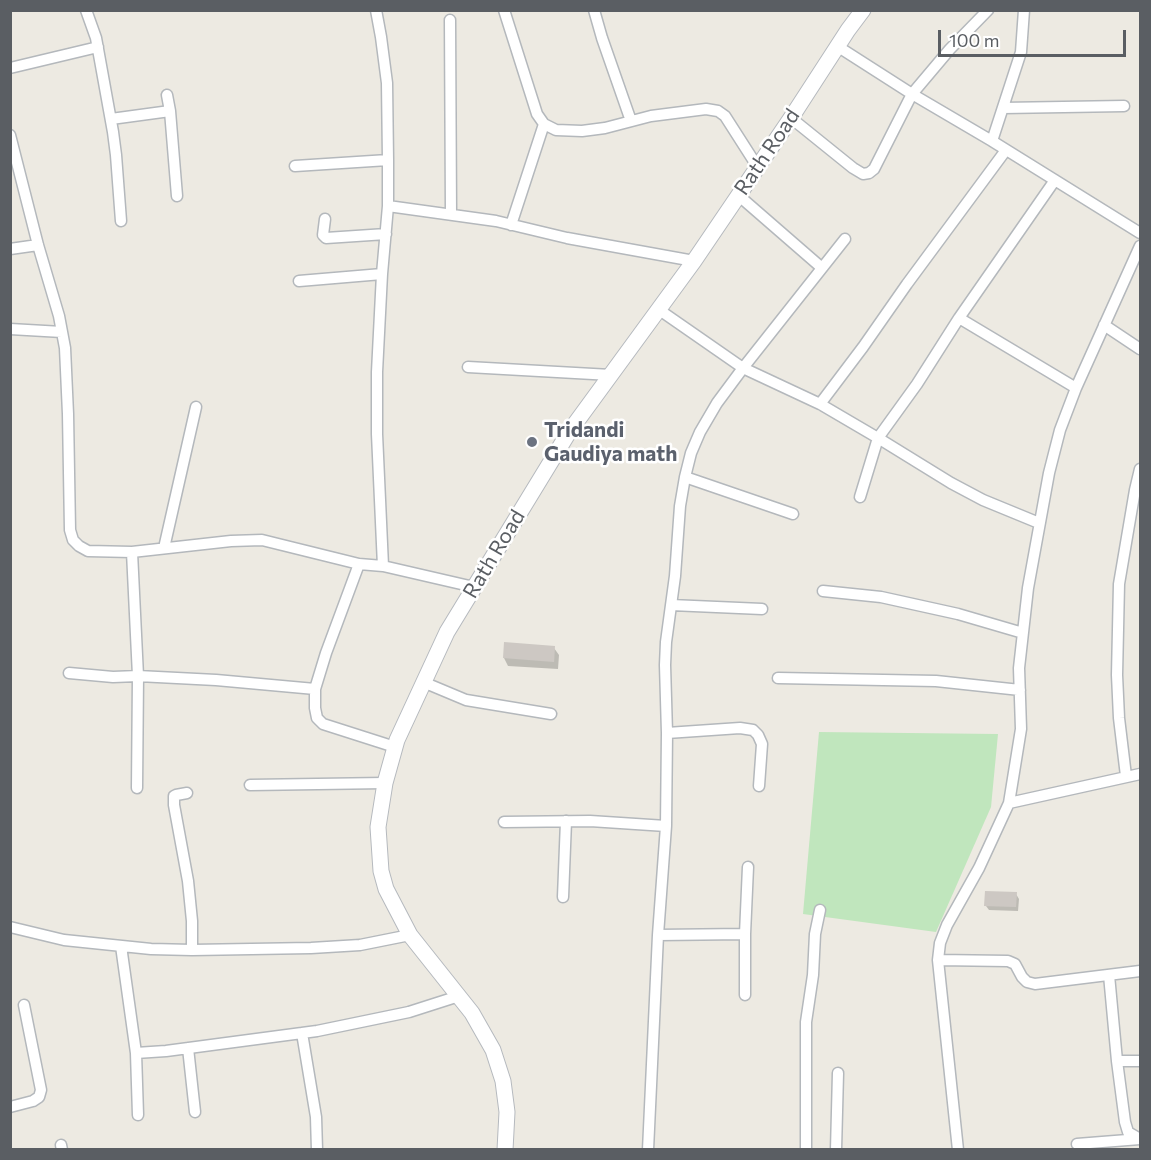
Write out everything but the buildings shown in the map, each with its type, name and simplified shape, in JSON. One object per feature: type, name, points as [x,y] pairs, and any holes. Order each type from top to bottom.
[{"type":"street","points":[[86,10],[96,38],[111,119],[121,221]]},
{"type":"street","points":[[376,10],[387,83],[388,160],[388,206],[377,372],[383,566]]},
{"type":"street","points":[[504,10],[537,114],[544,124],[556,130],[582,131],[605,129],[651,116],[706,110],[718,111],[725,116],[757,166]]},
{"type":"street","points":[[594,10],[631,121]]},
{"type":"street","points":[[848,30],[852,10]]},
{"type":"street","name":"Rath Road","points":[[505,1149],[507,1112],[503,1081],[493,1050],[472,1013],[410,935],[386,889],[381,870],[378,827],[385,783],[397,740],[447,632],[569,432],[694,261],[863,10]]},
{"type":"street","points":[[791,118],[853,168],[863,174],[869,173],[874,169],[912,94],[950,49],[988,10]]},
{"type":"street","points":[[992,141],[1021,52],[1024,10]]},
{"type":"street","points":[[450,20],[452,214]]},
{"type":"street","points":[[837,46],[1140,232]]},
{"type":"street","points":[[10,68],[98,47]]},
{"type":"street","points":[[167,95],[177,196]]},
{"type":"street","points":[[1003,108],[1124,106]]},
{"type":"street","points":[[111,119],[170,111]]},
{"type":"street","points":[[511,225],[544,124]]},
{"type":"street","points":[[10,135],[59,316],[65,348],[70,530],[73,540],[79,546],[88,551],[132,552],[231,541],[262,540],[359,564],[383,566],[474,587]]},
{"type":"street","points":[[820,404],[1006,150]]},
{"type":"street","points":[[295,166],[388,160]]},
{"type":"street","points":[[860,497],[878,438],[1055,180]]},
{"type":"street","points":[[738,195],[822,268]]},
{"type":"street","points":[[388,206],[452,214],[694,261]]},
{"type":"street","points":[[325,219],[323,235],[326,238],[386,234]]},
{"type":"street","points":[[648,1149],[658,935],[666,826],[665,653],[685,477],[691,453],[700,432],[717,403],[845,239]]},
{"type":"street","points":[[10,249],[38,245]]},
{"type":"street","points":[[958,1149],[938,960],[940,943],[947,925],[979,868],[1009,803],[1021,729],[1019,668],[1028,588],[1049,473],[1060,430],[1076,388],[1140,246]]},
{"type":"street","points":[[299,281],[382,274]]},
{"type":"street","points":[[658,309],[743,368],[820,404],[983,500],[1039,523]]},
{"type":"street","points":[[959,318],[1076,388]]},
{"type":"street","points":[[1104,325],[1140,349]]},
{"type":"street","points":[[10,329],[62,332]]},
{"type":"street","points":[[468,368],[610,375]]},
{"type":"street","points":[[164,548],[196,407]]},
{"type":"street","points":[[1126,776],[1119,718],[1117,675],[1119,584],[1140,469]]},
{"type":"street","points":[[685,477],[793,514]]},
{"type":"street","points":[[132,552],[138,676],[137,788]]},
{"type":"street","points":[[359,564],[326,653],[315,689],[315,708],[317,718],[323,724],[395,747]]},
{"type":"street","points":[[824,591],[881,597],[958,614],[1023,633]]},
{"type":"street","points":[[671,605],[762,609]]},
{"type":"street","points":[[69,673],[113,677],[216,680],[315,689]]},
{"type":"street","points":[[778,678],[936,681],[1020,690]]},
{"type":"street","points":[[423,682],[466,700],[551,714]]},
{"type":"street","points":[[667,732],[740,728],[753,730],[762,744],[759,786]]},
{"type":"street","points":[[1009,803],[1140,774]]},
{"type":"street","points":[[250,785],[385,783]]},
{"type":"street","points":[[188,793],[174,796],[174,805],[188,881],[192,950]]},
{"type":"street","points":[[504,822],[590,821],[666,826]]},
{"type":"street","points":[[563,897],[566,822]]},
{"type":"street","points":[[745,995],[748,867]]},
{"type":"street","points":[[806,1149],[806,1022],[820,910]]},
{"type":"street","points":[[10,927],[64,940],[151,949],[192,950],[360,945],[410,935]]},
{"type":"street","points":[[658,935],[745,934]]},
{"type":"street","points":[[121,946],[136,1053],[138,1115]]},
{"type":"street","points":[[938,960],[1008,961],[1015,964],[1027,982],[1035,984],[1140,971]]},
{"type":"street","points":[[1109,975],[1125,1122],[1128,1132],[1140,1139]]},
{"type":"street","points":[[136,1053],[302,1033],[409,1012],[459,996]]},
{"type":"street","points":[[10,1107],[33,1101],[39,1097],[41,1090],[24,1005]]},
{"type":"street","points":[[302,1033],[316,1117],[317,1149]]},
{"type":"street","points":[[188,1048],[195,1112]]},
{"type":"street","points":[[1117,1061],[1140,1061]]},
{"type":"street","points":[[836,1149],[838,1073]]},
{"type":"street","points":[[1077,1144],[1140,1139]]},
{"type":"green space","points":[[819,732],[998,734],[991,807],[936,932],[803,914]]},
{"type":"place","name":"Tridandi Gaudiya math","points":[[532,442]]}]
